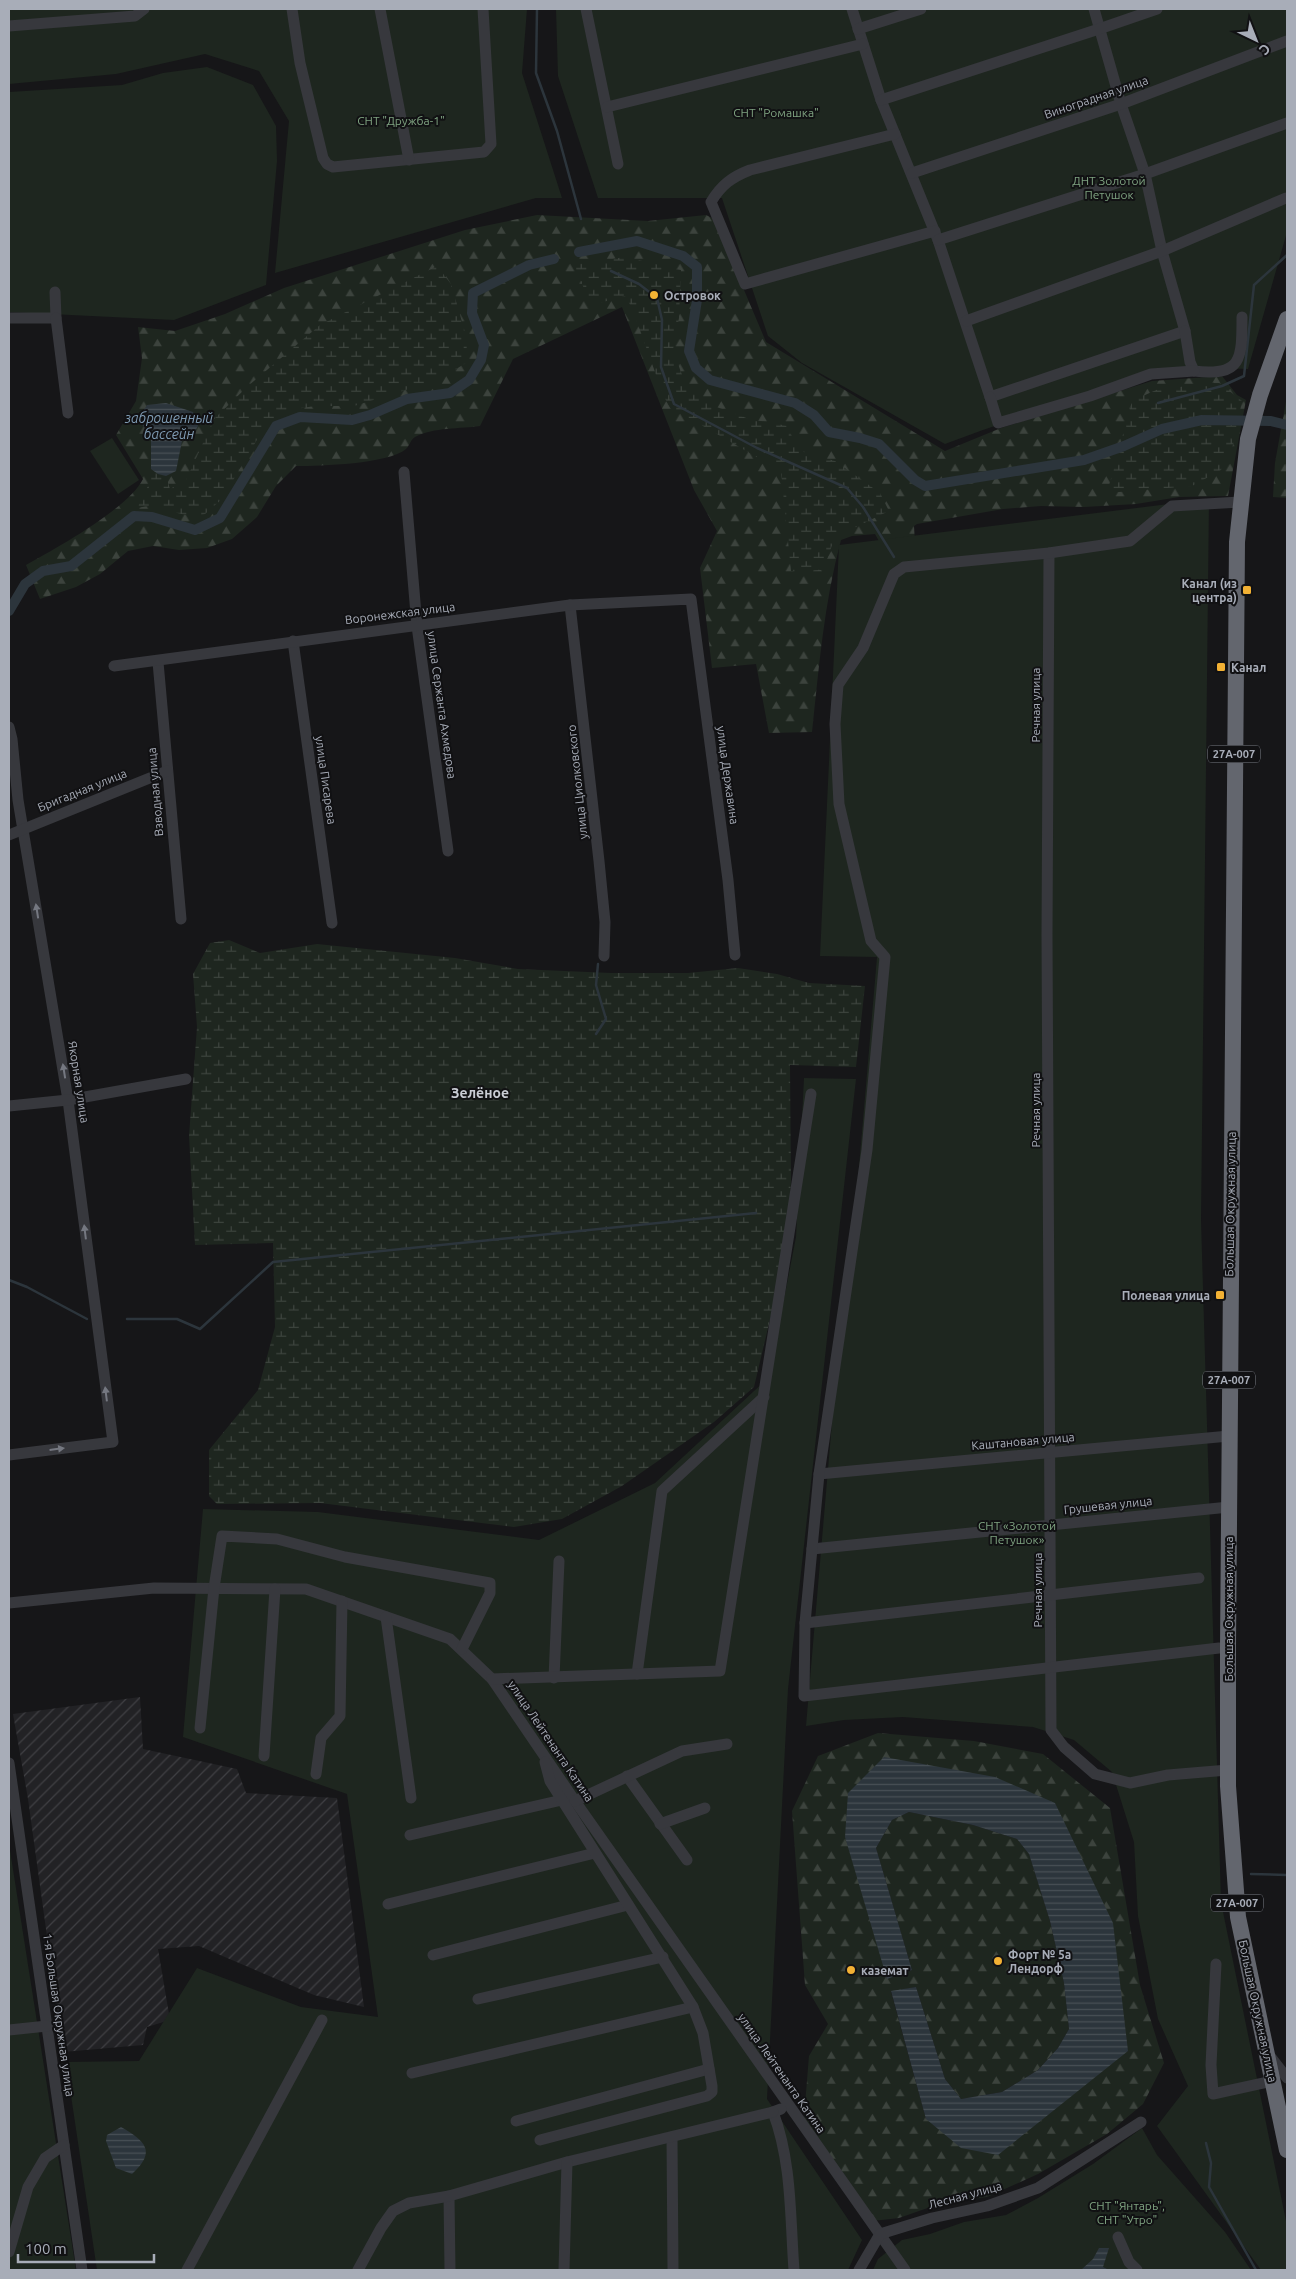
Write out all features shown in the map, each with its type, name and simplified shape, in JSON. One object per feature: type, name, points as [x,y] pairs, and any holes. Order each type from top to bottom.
[{"type":"highway","name":"Большая Окружная улица","points":[[1287,319],[1260,395],[1248,439],[1237,542],[1234,648],[1228,1770],[1238,1917],[1266,2051],[1280,2079],[1287,2150]]},
{"type":"street","points":[[9,26],[135,16],[144,9]]},
{"type":"street","points":[[292,9],[300,63],[323,158],[327,164],[333,167],[489,150],[491,144],[483,9]]},
{"type":"street","points":[[380,9],[409,160]]},
{"type":"street","points":[[588,9],[618,164]]},
{"type":"street","points":[[852,9],[881,100],[937,235],[998,423],[1090,396],[1151,374],[1194,371],[1224,372],[1232,368],[1239,357],[1242,318]]},
{"type":"street","points":[[858,29],[921,9]]},
{"type":"street","points":[[1094,9],[1121,104],[1145,174],[1162,251],[1185,331],[1190,362],[1194,371]]},
{"type":"street","points":[[881,100],[1100,30],[1157,9]]},
{"type":"street","name":"Виноградная улица","points":[[912,173],[1121,104],[1287,41]]},
{"type":"street","points":[[607,107],[863,44]]},
{"type":"street","points":[[895,134],[750,170],[732,177],[718,191],[711,202],[744,284],[937,235],[1145,174],[1287,123]]},
{"type":"street","points":[[966,321],[1162,251],[1286,198]]},
{"type":"street","points":[[54,292],[68,413]]},
{"type":"street","points":[[9,318],[56,318]]},
{"type":"street","points":[[990,397],[1185,331]]},
{"type":"street","name":"улица Сержанта Ахмедова","points":[[404,472],[417,626],[448,851]]},
{"type":"street","points":[[1219,1648],[804,1696],[805,1623],[819,1474],[867,1150],[885,957],[870,940],[839,804],[835,724],[838,685],[864,648],[894,574],[904,567],[1050,553],[1130,541],[1172,506],[1240,502]]},
{"type":"street","name":"Речная улица","points":[[1050,553],[1047,935],[1051,1730],[1064,1747],[1095,1774],[1130,1783],[1168,1775],[1228,1770]]},
{"type":"street","name":"Воронежская улица","points":[[114,666],[158,662],[293,641],[570,605],[691,599]]},
{"type":"street","name":"улица Державина","points":[[691,599],[728,880],[735,955]]},
{"type":"street","name":"улица Циолковского","points":[[570,605],[600,861],[604,956]]},
{"type":"street","name":"улица Писарева","points":[[293,641],[332,923]]},
{"type":"street","name":"Взводная улица","points":[[158,662],[166,771],[181,919]]},
{"type":"street","name":"Якорная улица","points":[[9,728],[23,829],[68,1100],[113,1442],[9,1455]]},
{"type":"street","name":"Бригадная улица","points":[[9,835],[166,771]]},
{"type":"street","points":[[9,1106],[68,1100],[186,1079]]},
{"type":"street","points":[[492,1679],[720,1670],[810,1094]]},
{"type":"street","points":[[637,1674],[662,1491],[764,1397]]},
{"type":"street","name":"Каштановая улица","points":[[819,1474],[1229,1436]]},
{"type":"street","name":"Грушевая улица","points":[[812,1549],[1229,1506]]},
{"type":"street","points":[[200,1728],[214,1588],[222,1536],[277,1539],[346,1557],[490,1582],[490,1593],[462,1650]]},
{"type":"street","points":[[554,1678],[558,1560]]},
{"type":"street","points":[[805,1623],[1199,1578]]},
{"type":"street","name":"улица Лейтенанта Катина","points":[[9,1603],[154,1588],[306,1589],[450,1639],[492,1679],[575,1801],[905,2270]]},
{"type":"street","points":[[264,1756],[274,1589]]},
{"type":"street","points":[[316,1774],[321,1738],[340,1716],[342,1602]]},
{"type":"street","points":[[386,1617],[410,1798]]},
{"type":"street","points":[[575,1801],[682,1751],[726,1744]]},
{"type":"street","points":[[540,2140],[706,2096],[712,2092],[703,2033],[694,2008],[550,1781],[542,1750]]},
{"type":"street","name":"1-я Большая Окружная улица","points":[[9,1763],[13,1814],[47,2026],[82,2270]]},
{"type":"street","points":[[627,1776],[686,1860]]},
{"type":"street","points":[[410,1835],[562,1800]]},
{"type":"street","points":[[660,1824],[705,1808]]},
{"type":"street","points":[[388,1904],[595,1853]]},
{"type":"street","points":[[433,1955],[628,1905]]},
{"type":"street","points":[[478,1999],[663,1957]]},
{"type":"street","points":[[1216,1964],[1211,2065],[1213,2094],[1280,2079]]},
{"type":"street","points":[[412,2073],[694,2008]]},
{"type":"street","points":[[186,2270],[322,2020]]},
{"type":"street","points":[[9,2030],[47,2026]]},
{"type":"street","points":[[516,2121],[709,2070]]},
{"type":"street","points":[[358,2270],[381,2228],[393,2211],[409,2203],[449,2196],[567,2162],[672,2138],[773,2112],[789,2106]]},
{"type":"street","points":[[773,2112],[781,2132],[787,2163],[794,2270]]},
{"type":"street","name":"Лесная улица","points":[[880,2234],[932,2218],[987,2206],[1038,2188],[1141,2122]]},
{"type":"street","points":[[672,2138],[674,2270]]},
{"type":"street","points":[[9,2252],[28,2187],[45,2158],[64,2145]]},
{"type":"street","points":[[564,2270],[567,2162]]},
{"type":"street","points":[[449,2196],[450,2270]]},
{"type":"street","points":[[859,2270],[880,2234]]},
{"type":"street","points":[[1118,2237],[1129,2262],[1136,2270]]},
{"type":"shaded area","points":[[140,1697],[143,1749],[237,1769],[246,1793],[337,1798],[364,2007],[314,1995],[199,1946],[158,1949],[170,2020],[147,2027],[143,2045],[63,2052],[28,1799],[13,1714]]},
{"type":"green space","name":"СНТ \"Дружба-1\"","points":[[9,9],[527,9],[522,73],[562,198],[536,198],[275,273],[289,121],[259,71],[205,54],[116,74],[9,84]]},
{"type":"green space","points":[[556,9],[1287,9],[1287,232],[1248,369],[1205,370],[1162,376],[1029,414],[945,444],[802,363],[768,336],[722,198],[598,198],[558,76]]},
{"type":"green space","points":[[207,67],[253,85],[276,126],[277,161],[266,285],[174,320],[9,312],[9,92],[122,85],[163,73]]},
{"type":"green space","points":[[537,215],[648,221],[706,215],[714,219],[766,342],[945,451],[1001,428],[1152,381],[1222,376],[1237,395],[1246,400],[1228,496],[1179,497],[1136,504],[1084,507],[1041,506],[1003,509],[917,524],[914,526],[916,561],[892,564],[875,534],[852,536],[841,540],[826,611],[812,732],[769,733],[756,664],[712,668],[700,568],[717,531],[694,490],[622,307],[513,359],[480,426],[430,431],[414,438],[406,449],[385,458],[353,463],[296,466],[276,486],[257,517],[232,539],[207,548],[179,550],[153,546],[128,551],[100,574],[76,587],[40,599],[26,565],[107,515],[135,490],[143,479],[116,435],[136,401],[142,358],[138,327],[175,331],[225,314],[284,288],[465,230]]},
{"type":"green space","points":[[625,257],[681,270],[679,318],[673,350],[686,386],[714,406],[749,419],[788,426],[797,450],[835,461],[880,493],[889,511],[835,537],[823,570],[791,571],[781,471],[670,407],[664,397],[632,308],[625,296],[592,305],[573,265]]},
{"type":"green space","points":[[437,266],[451,284],[467,339],[466,363],[438,380],[354,406],[315,406],[283,411],[261,433],[222,499],[205,514],[194,517],[148,506],[137,508],[148,486],[151,469],[158,474],[166,476],[170,489],[186,480],[214,419],[248,386],[320,325]]},
{"type":"green space","points":[[1218,382],[1242,401],[1233,445],[1221,470],[1192,486],[1107,493],[1132,401],[1156,390]]},
{"type":"green space","points":[[1287,396],[1287,498],[1273,497],[1275,463]]},
{"type":"green space","points":[[112,438],[139,480],[118,494],[90,451]]},
{"type":"green space","name":"СНТ «Золотой Петушок»","points":[[1209,499],[1201,1220],[1221,1902],[1287,2226],[1287,2269],[1284,2270],[1261,2270],[1157,2126],[1188,2086],[1158,2019],[1138,1916],[1134,1842],[1112,1772],[1074,1740],[1033,1727],[903,1717],[844,1720],[806,1726],[840,1329],[851,1260],[877,957],[820,956],[839,545]]},
{"type":"green space","points":[[229,940],[260,953],[317,944],[455,958],[518,969],[611,973],[688,973],[738,968],[777,974],[809,983],[865,986],[856,1067],[790,1065],[791,1181],[788,1229],[776,1294],[754,1387],[714,1422],[622,1486],[562,1519],[514,1527],[320,1503],[217,1504],[209,1496],[209,1450],[258,1390],[275,1327],[273,1243],[195,1245],[189,1136],[197,1027],[193,974],[210,943]]},
{"type":"green space","points":[[804,1078],[856,1079],[788,1689],[767,2099],[862,2240],[848,2270],[97,2270],[66,2062],[139,2061],[197,1968],[301,2007],[378,2017],[347,1794],[183,1737],[203,1509],[318,1512],[539,1540],[655,1483],[769,1377],[796,1237]]},
{"type":"green space","points":[[878,1733],[974,1741],[1043,1754],[1110,1808],[1140,1985],[1164,2063],[1143,2104],[1107,2134],[1038,2174],[987,2197],[936,2205],[899,2218],[872,2221],[804,2118],[809,2056],[828,2024],[805,1985],[792,1811],[818,1756]],"holes":[[[848,1793],[1055,1803],[1128,2051],[926,2119],[891,1992],[916,1987],[945,2079],[961,2099],[1002,2092],[1038,2070],[1058,2048],[1069,2029],[1064,1983],[1050,1921],[1029,1854],[1017,1839],[973,1825],[909,1812],[892,1820],[876,1848],[912,1970],[887,1979]]]},
{"type":"green space","points":[[9,1844],[76,2270],[9,2270]]},
{"type":"green space","name":"СНТ \"Янтарь\", СНТ \"Утро\"","points":[[1142,2128],[1157,2155],[1225,2232],[1251,2270],[873,2270],[878,2259],[902,2240],[930,2234],[964,2222],[1006,2215],[1038,2198],[1093,2164]]},
{"type":"water","name":"заброшенный бассейн","points":[[166,403],[193,412],[198,426],[193,435],[182,441],[176,471],[166,476],[158,474],[151,469],[151,435],[143,426],[140,416],[147,405]]},
{"type":"water","points":[[884,1757],[995,1777],[1055,1803],[1113,1923],[1128,2051],[998,2155],[961,2148],[926,2119],[891,1991],[916,1987],[945,2079],[961,2099],[1002,2092],[1038,2070],[1058,2048],[1069,2029],[1064,1983],[1050,1921],[1029,1854],[1017,1839],[973,1825],[909,1812],[892,1820],[876,1848],[912,1970],[887,1979],[845,1837],[848,1793]]},
{"type":"water","points":[[121,2127],[142,2142],[145,2147],[144,2159],[132,2174],[116,2168],[106,2141],[107,2135]]},
{"type":"water","points":[[1099,2248],[1109,2248],[1103,2267],[1109,2270],[1081,2270],[1093,2259]]},
{"type":"waterway","points":[[537,9],[536,73],[557,131],[581,219]]},
{"type":"waterway","points":[[579,252],[637,241],[683,256],[697,267],[697,300],[689,351],[696,368],[710,380],[795,403],[814,415],[829,432],[879,444],[915,480],[925,486],[1084,460],[1124,446],[1162,429],[1202,420],[1271,421],[1287,425]]},
{"type":"waterway","points":[[1158,403],[1222,386],[1244,376],[1254,285],[1287,255]]},
{"type":"waterway","points":[[9,611],[25,584],[43,571],[71,566],[134,516],[152,517],[195,530],[220,518],[276,426],[300,417],[352,420],[370,415],[407,399],[450,393],[469,380],[481,360],[484,345],[472,313],[473,293],[529,265],[554,259]]},
{"type":"waterway","points":[[611,271],[639,284],[657,298],[662,320],[661,367],[674,404],[757,448],[847,488],[863,507],[894,557]]},
{"type":"waterway","points":[[596,1034],[606,1019],[596,985],[598,964]]},
{"type":"waterway","points":[[127,1319],[177,1319],[200,1329],[273,1262],[756,1213]]},
{"type":"waterway","points":[[9,1280],[27,1287],[87,1319]]},
{"type":"waterway","points":[[1251,1874],[1287,1875]]},
{"type":"waterway","points":[[1206,2143],[1211,2163],[1209,2187],[1256,2270]]},
{"type":"place","name":"Островок","points":[[654,295]]},
{"type":"place","name":"Канал (из центра)","points":[[1247,590]]},
{"type":"place","name":"Канал","points":[[1221,667]]},
{"type":"place","name":"Полевая улица","points":[[1220,1295]]},
{"type":"place","name":"Форт № 5а Лендорф","points":[[998,1961]]},
{"type":"place","name":"каземат","points":[[851,1970]]},
{"type":"district","name":"Зелёное","points":[[480,1093]]},
{"type":"park label","name":"СНТ \"Ромашка\"","points":[[776,112]]},
{"type":"park label","name":"ДНТ Золотой Петушок","points":[[1109,187]]}]
